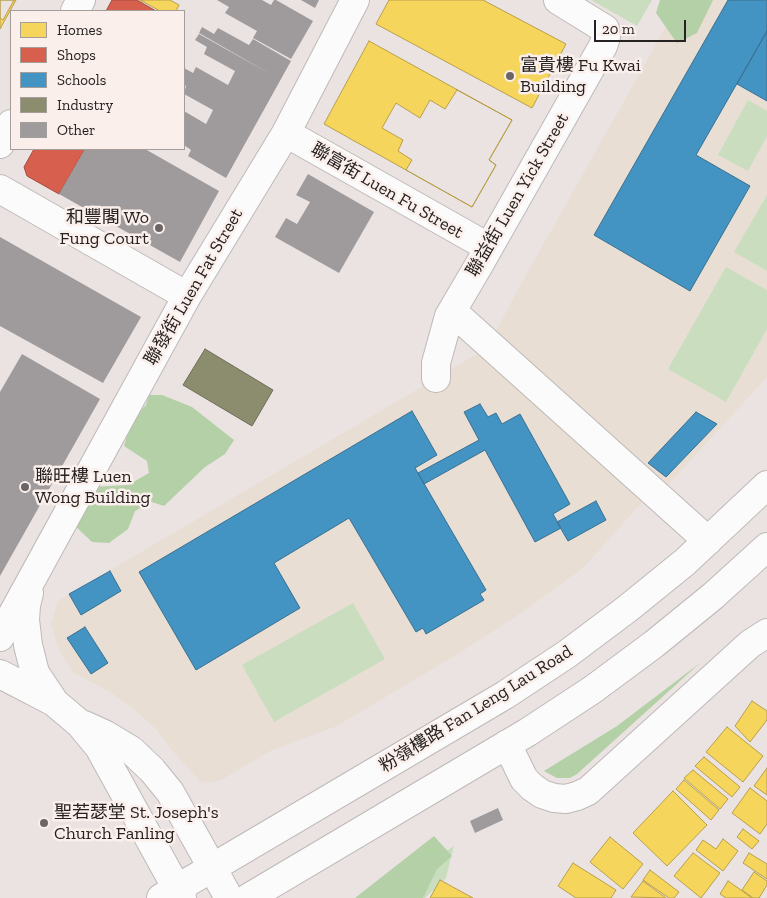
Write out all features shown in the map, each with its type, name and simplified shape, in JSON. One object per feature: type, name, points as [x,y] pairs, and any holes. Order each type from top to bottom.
[{"type":"street","name":"聯發街 Luen Fat Street","points":[[0,637],[187,296],[286,133],[355,0]]},
{"type":"street","name":"聯益街 Luen Yick Street","points":[[436,378],[439,345],[452,311],[603,46],[606,37],[605,29],[558,0]]},
{"type":"street","points":[[0,144],[10,126]]},
{"type":"street","name":"聯富街 Luen Fu Street","points":[[286,133],[488,247]]},
{"type":"street","points":[[0,189],[187,296]]},
{"type":"street","points":[[452,311],[708,541]]},
{"type":"street","name":"粉嶺樓路 Fan Leng Lau Road","points":[[173,895],[212,868],[505,695],[538,673],[627,609],[685,562],[767,485]]},
{"type":"street","points":[[248,898],[507,744],[592,690],[654,644],[713,596],[767,547]]},
{"type":"street","name":"聯發街 Luen Fat Street","points":[[34,575],[26,605],[25,620],[28,645],[35,673],[54,702]]},
{"type":"street","points":[[507,744],[524,779],[532,787],[542,794],[554,798],[566,799],[577,796],[588,791],[750,644],[767,633]]},
{"type":"street","points":[[0,674],[54,702],[80,724],[99,747],[173,895]]},
{"type":"street","points":[[80,724],[106,735],[131,750],[152,770],[170,792],[229,898]]},
{"type":"shaded area","points":[[681,0],[767,0],[767,377],[668,485],[495,333]]},
{"type":"shaded area","points":[[479,353],[644,500],[583,568],[518,615],[461,652],[337,726],[270,751],[223,779],[211,783],[200,781],[153,726],[135,710],[110,692],[72,672],[58,648],[51,624],[58,601]]},
{"type":"green space","points":[[591,0],[652,0],[637,26]]},
{"type":"green space","points":[[660,0],[713,0],[697,33],[677,43],[656,13]]},
{"type":"green space","points":[[748,100],[767,111],[767,136],[748,171],[718,155]]},
{"type":"green space","points":[[767,195],[767,271],[734,252]]},
{"type":"green space","points":[[726,267],[767,290],[767,329],[726,402],[668,369]]},
{"type":"green space","points":[[149,395],[162,395],[192,407],[234,440],[225,454],[205,467],[164,506],[152,502],[135,511],[128,529],[109,543],[92,542],[71,522],[93,487],[128,485],[149,473],[147,461],[124,446],[132,420],[146,405]]},
{"type":"green space","points":[[353,603],[385,659],[274,722],[242,665]]},
{"type":"green space","points":[[700,663],[577,774],[570,778],[557,778],[544,771],[617,726]]},
{"type":"green space","points":[[434,836],[452,856],[437,869],[423,898],[355,898]]},
{"type":"green space","points":[[454,846],[446,878],[425,898],[370,898]]},
{"type":"building: Homes","points":[[0,0],[14,0],[3,20],[0,18]]},
{"type":"building: Homes","points":[[0,0],[16,0],[10,10],[0,29]]},
{"type":"building: Homes","points":[[140,0],[170,0],[179,5],[176,10],[158,10]]},
{"type":"building: Homes","name":"富貴樓 Fu Kwai Building","points":[[389,0],[483,0],[566,44],[532,108],[376,24]]},
{"type":"building: Homes","points":[[369,41],[512,120],[489,160],[496,165],[472,207],[324,124]]},
{"type":"building: Homes","points":[[457,90],[512,120],[489,160],[496,165],[472,207],[406,170],[412,160],[398,151],[403,140],[382,128],[396,103],[420,118],[430,100],[445,109]]},
{"type":"building: Homes","points":[[752,701],[767,711],[767,720],[750,742],[735,726]]},
{"type":"building: Homes","points":[[727,727],[763,756],[743,782],[706,752]]},
{"type":"building: Homes","points":[[704,757],[740,787],[732,797],[695,766]]},
{"type":"building: Homes","points":[[767,768],[767,795],[754,786]]},
{"type":"building: Homes","points":[[693,770],[728,799],[720,809],[684,778]]},
{"type":"building: Homes","points":[[684,780],[719,810],[711,820],[676,789]]},
{"type":"building: Homes","points":[[750,788],[767,801],[767,824],[760,834],[732,813]]},
{"type":"building: Homes","points":[[673,791],[707,825],[667,866],[633,833]]},
{"type":"building: Homes","points":[[743,829],[759,841],[752,849],[737,837]]},
{"type":"building: Homes","points":[[610,837],[643,864],[623,889],[590,862]]},
{"type":"building: Homes","points":[[723,839],[738,851],[723,871],[696,850],[703,840],[716,849]]},
{"type":"building: Homes","points":[[693,853],[720,873],[701,898],[674,876]]},
{"type":"building: Homes","points":[[749,853],[767,864],[767,879],[743,863]]},
{"type":"building: Homes","points":[[573,863],[616,890],[611,898],[576,898],[558,886]]},
{"type":"building: Homes","points":[[650,870],[679,892],[674,898],[669,898],[643,880]]},
{"type":"building: Homes","points":[[754,872],[767,881],[767,885],[759,898],[753,898],[742,890]]},
{"type":"building: Homes","points":[[440,880],[473,898],[430,898]]},
{"type":"building: Homes","points":[[643,881],[666,898],[631,897]]},
{"type":"building: Homes","points":[[728,881],[752,898],[726,898],[720,894]]},
{"type":"building: Shops","points":[[112,0],[137,0],[154,10],[107,10]]},
{"type":"building: Shops","points":[[33,150],[84,150],[59,194],[27,176],[24,167]]},
{"type":"building: Schools","points":[[728,0],[767,0],[767,31],[696,155],[750,186],[690,291],[594,235]]},
{"type":"building: Schools","points":[[767,31],[767,101],[737,84]]},
{"type":"building: Schools","points":[[480,404],[488,417],[496,413],[502,424],[520,414],[570,504],[553,514],[561,528],[535,542],[485,450],[424,484],[418,473],[479,440],[464,412]]},
{"type":"building: Schools","points":[[412,411],[437,455],[415,468],[486,590],[480,594],[484,600],[426,634],[423,628],[416,632],[349,518],[274,563],[300,608],[196,670],[139,572]]},
{"type":"building: Schools","points":[[696,412],[717,424],[666,477],[648,463]]},
{"type":"building: Schools","points":[[596,501],[606,520],[568,541],[557,522]]},
{"type":"building: Schools","points":[[110,571],[121,591],[81,615],[69,594]]},
{"type":"building: Schools","points":[[85,627],[108,663],[91,674],[67,638]]},
{"type":"building: Industry","points":[[205,349],[273,390],[252,426],[183,385]]},
{"type":"building: Other","points":[[217,0],[262,0],[271,5],[276,0],[313,21],[291,59],[253,38],[257,31],[225,13],[229,7]]},
{"type":"building: Other","points":[[301,0],[319,0],[315,8]]},
{"type":"building: Other","points":[[202,27],[214,34],[218,28],[249,45],[253,39],[291,61],[226,178],[188,156],[191,150],[185,146],[185,112],[206,124],[213,110],[185,95],[185,69],[193,73],[196,67],[228,85],[235,71],[204,54],[207,47],[195,40],[199,34],[272,75],[199,33]]},
{"type":"building: Other","name":"和豐閣 Wo Fung Court","points":[[84,150],[147,150],[219,191],[180,262],[59,194]]},
{"type":"building: Other","points":[[308,174],[374,212],[339,273],[275,237],[286,218],[297,224],[310,202],[296,195]]},
{"type":"building: Other","points":[[0,237],[141,317],[103,383],[0,326]]},
{"type":"building: Other","name":"聯旺樓 Luen Wong Building","points":[[22,354],[100,399],[0,576],[0,392]]},
{"type":"building: Other","points":[[498,808],[503,820],[475,833],[470,821]]},
{"type":"place","name":"富貴樓 Fu Kwai Building","points":[[510,76]]},
{"type":"place","name":"和豐閣 Wo Fung Court","points":[[159,228]]},
{"type":"place","name":"聯旺樓 Luen Wong Building","points":[[25,487]]},
{"type":"place","name":"聖若瑟堂 St. Joseph's Church Fanling","points":[[44,823]]}]
